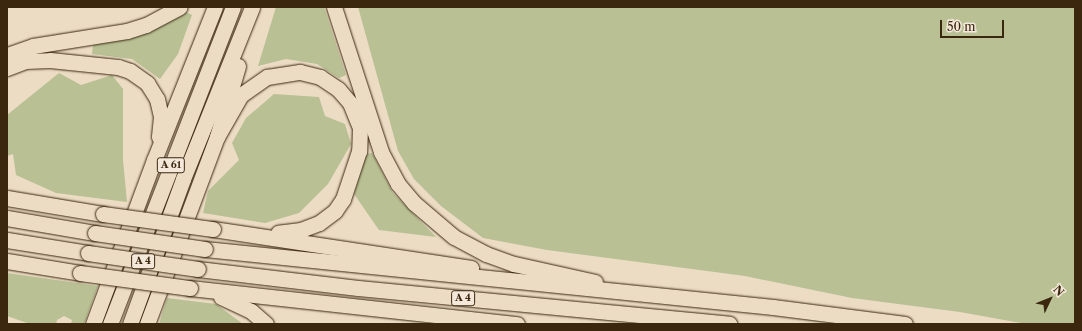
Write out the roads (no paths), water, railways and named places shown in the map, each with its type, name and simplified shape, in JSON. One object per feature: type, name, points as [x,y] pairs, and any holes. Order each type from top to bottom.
[{"type":"highway","points":[[7,55],[54,42],[127,31],[146,25],[180,7]]},
{"type":"highway","points":[[93,324],[154,160],[215,7]]},
{"type":"highway","name":"A 61","points":[[110,324],[233,7]]},
{"type":"highway","points":[[147,324],[217,137],[253,7]]},
{"type":"highway","name":"A 61","points":[[130,324],[183,179],[253,7]]},
{"type":"highway","points":[[334,7],[381,152],[402,190],[424,213],[458,239],[486,254],[514,264],[607,284],[644,295]]},
{"type":"highway","points":[[7,68],[25,62],[50,60],[118,67],[135,73],[151,87],[159,107],[161,127],[154,160]]},
{"type":"highway","points":[[217,137],[241,95],[254,84],[274,75],[300,72],[320,77],[338,89],[350,103],[360,128],[359,151],[343,199],[335,210],[319,223],[300,230],[259,235]]},
{"type":"highway","points":[[7,188],[32,202]]},
{"type":"highway","points":[[7,198],[103,214],[259,235],[445,264],[607,284]]},
{"type":"highway","name":"A 4","points":[[7,218],[205,249],[644,295],[774,307],[905,324]]},
{"type":"highway","name":"A 4","points":[[7,240],[198,269],[358,288],[729,324]]},
{"type":"highway","points":[[7,261],[206,291],[510,323]]},
{"type":"highway","points":[[206,291],[242,306],[266,324]]},
{"type":"highway","points":[[481,324],[510,323]]}]
